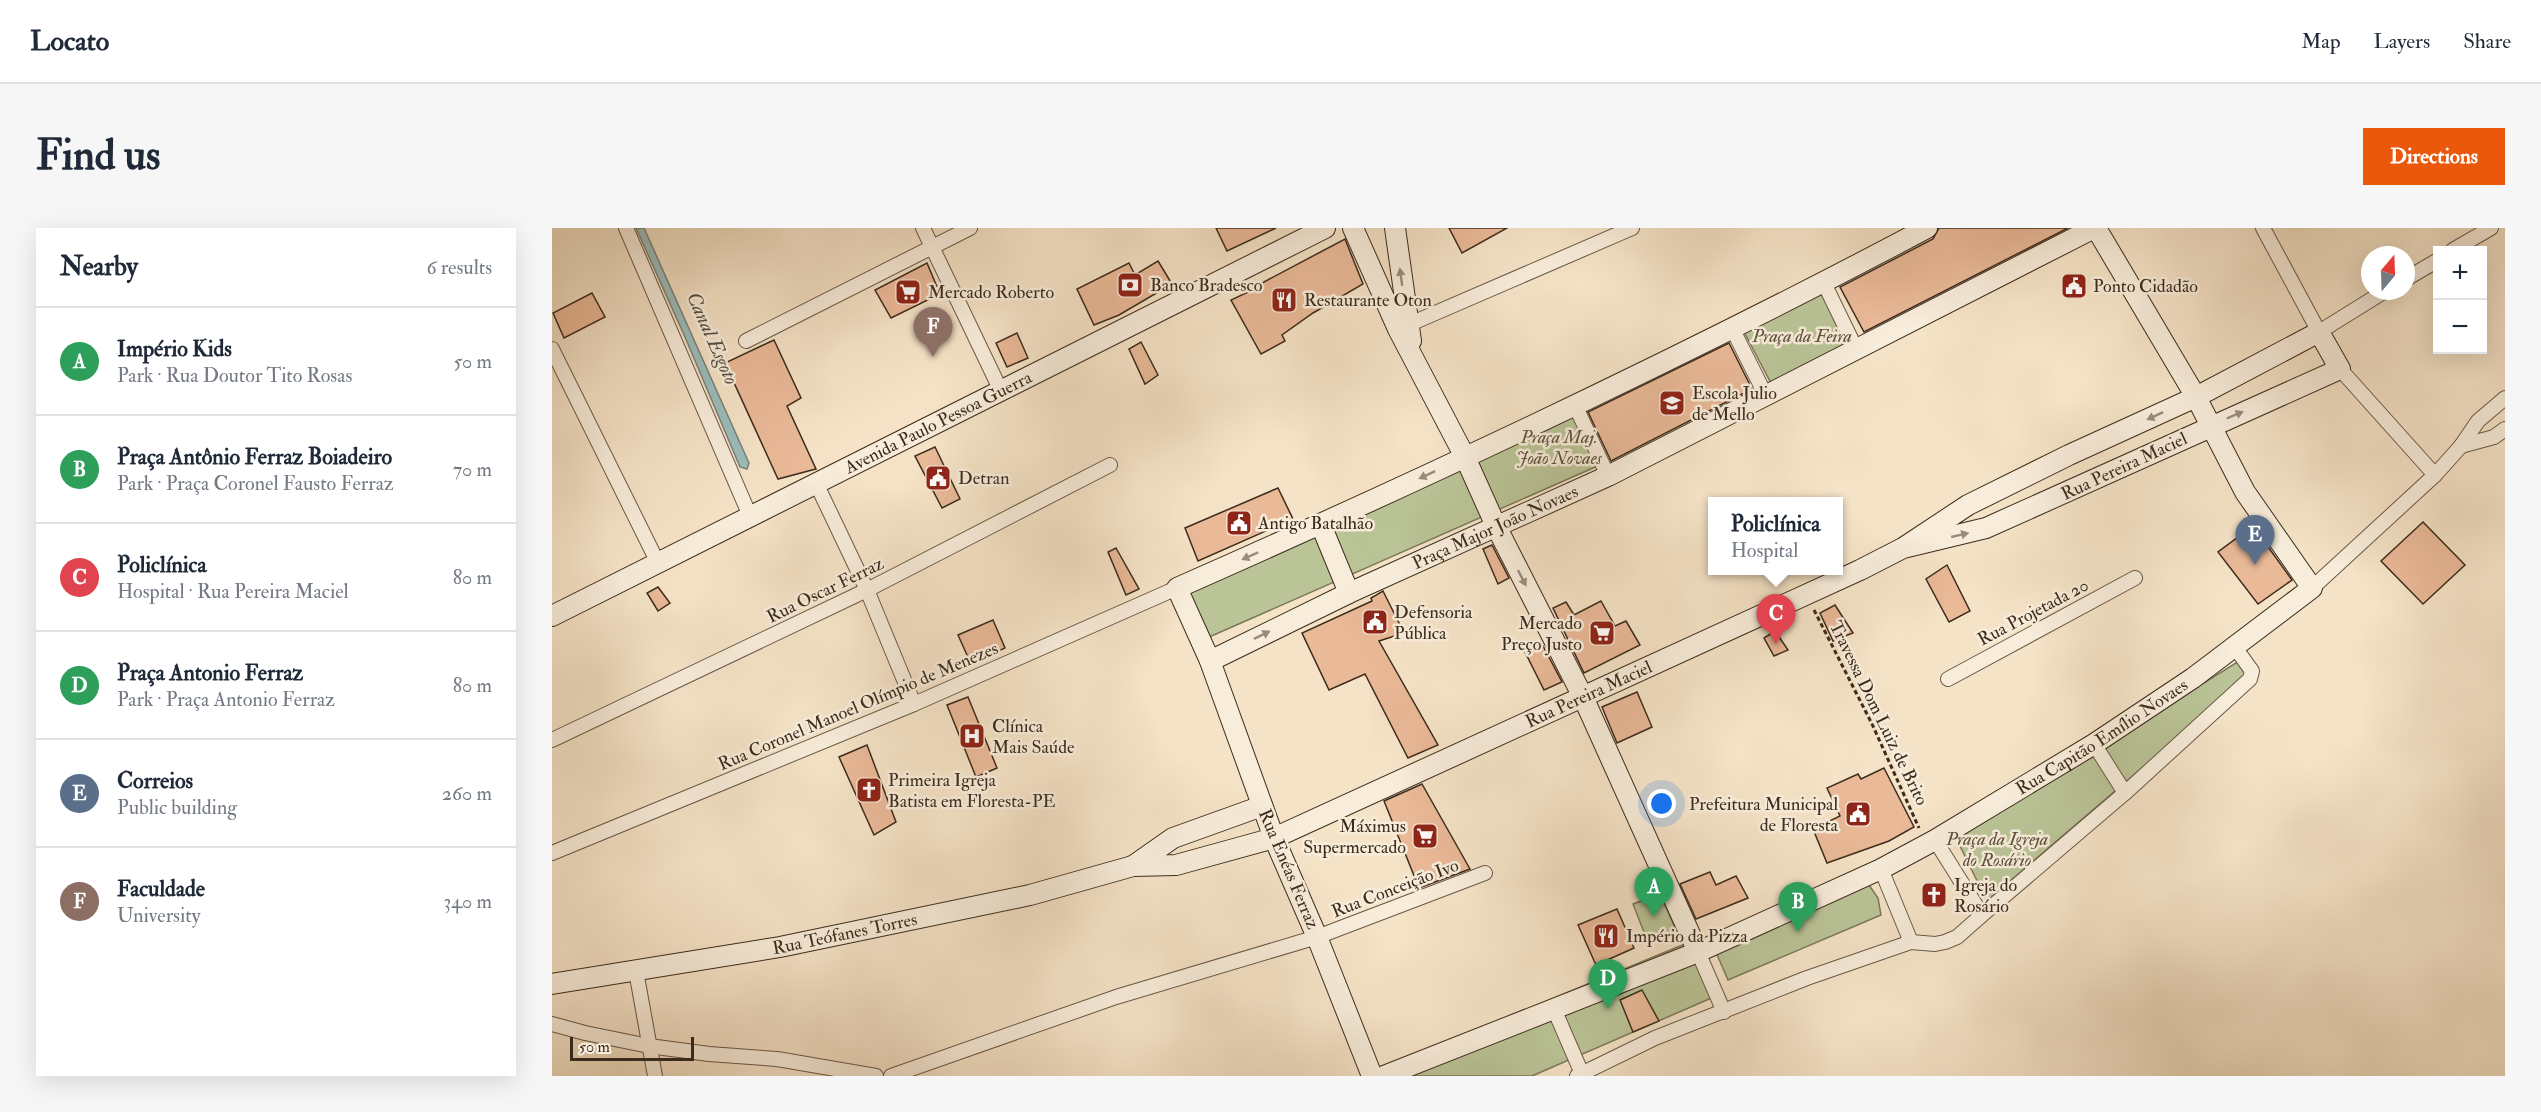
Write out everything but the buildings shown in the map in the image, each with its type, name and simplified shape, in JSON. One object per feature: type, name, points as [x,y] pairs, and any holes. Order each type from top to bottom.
[{"type":"street","points":[[626,228],[750,516]]},
{"type":"street","points":[[923,228],[1001,391]]},
{"type":"street","points":[[746,342],[970,228]]},
{"type":"street","name":"Avenida Paulo Pessoa Guerra","points":[[552,616],[657,561],[817,484],[1325,228]]},
{"type":"street","points":[[1353,228],[1403,328],[1414,358],[1465,457],[1496,526],[1583,698],[1724,1012]]},
{"type":"street","points":[[1395,228],[1403,328]]},
{"type":"street","points":[[1403,328],[1632,228]]},
{"type":"street","points":[[1177,588],[1321,525],[1575,405],[1824,283],[1927,228]]},
{"type":"street","points":[[2095,228],[2196,397],[2245,492],[2312,588],[2435,475],[2461,446],[2478,421],[2505,398]]},
{"type":"street","name":"Praça Major João Novaes","points":[[1210,661],[1349,593],[1608,476],[2095,228]]},
{"type":"street","points":[[2263,228],[2340,369],[2435,475]]},
{"type":"street","points":[[2460,246],[2491,228]]},
{"type":"street","points":[[2415,274],[2433,263]]},
{"type":"street","points":[[1824,283],[1856,350]]},
{"type":"street","points":[[2319,332],[2371,300]]},
{"type":"street","points":[[1732,328],[1766,396]]},
{"type":"street","name":"Rua Pereira Maciel","points":[[1132,866],[1176,865],[1274,838],[1806,595],[1903,548],[1968,505],[2069,455],[2196,397],[2319,332]]},
{"type":"street","points":[[552,349],[657,561]]},
{"type":"street","name":"Rua Pereira Maciel","points":[[1903,548],[1986,528],[2084,486],[2211,425],[2340,369]]},
{"type":"street","points":[[1575,405],[1608,476]]},
{"type":"street","points":[[2478,421],[2501,436]]},
{"type":"street","points":[[2461,446],[2501,436]]},
{"type":"street","points":[[2069,455],[2084,486]]},
{"type":"street","name":"Rua Oscar Ferraz","points":[[552,740],[867,590],[1110,465]]},
{"type":"street","points":[[817,484],[867,590],[914,704]]},
{"type":"street","points":[[1321,525],[1349,593]]},
{"type":"street","name":"Rua Projetada 20","points":[[1948,679],[2135,578]]},
{"type":"street","name":"Rua Enéas Ferraz","points":[[1177,588],[1210,661],[1274,838],[1317,937],[1372,1076]]},
{"type":"street","name":"Rua Coronel Manoel Olímpio de Menezes","points":[[552,853],[914,704],[1177,588]]},
{"type":"street","name":"Rua Capitão Emílio Novaes","points":[[1384,1076],[1698,952],[1881,869],[2094,744],[2193,678],[2312,588]]},
{"type":"street","points":[[1554,1009],[1581,1075],[1655,1038],[1807,978],[1911,942],[1935,944],[1958,937],[2125,793],[2250,679],[2252,671],[2234,646]]},
{"type":"street","points":[[2094,744],[2125,793]]},
{"type":"street","points":[[1132,866],[1173,837],[1262,806]]},
{"type":"street","points":[[1930,842],[1982,915]]},
{"type":"street","name":"Rua Teófanes Torres","points":[[552,984],[780,947],[1030,895],[1132,866]]},
{"type":"street","points":[[1881,869],[1911,942]]},
{"type":"street","name":"Rua Conceição Ivo","points":[[891,1076],[1116,997],[1317,937],[1485,873]]},
{"type":"street","points":[[636,970],[655,1076]]},
{"type":"street","points":[[552,1024],[585,1034],[649,1046],[709,1054],[777,1059],[876,1076]]},
{"type":"path","name":"Travessa Dom Luiz de Brito","points":[[1806,595],[1930,842]]},
{"type":"green space","name":"Praça da Feira","points":[[1822,292],[1849,347],[1772,385],[1743,330]]},
{"type":"green space","name":"Praça Maj. João Novaes","points":[[1575,405],[1602,464],[1207,638],[1186,586]]},
{"type":"green space","name":"Praça da Igreja do Rosário","points":[[2239,661],[2249,676],[1987,901],[1956,838]]},
{"type":"green space","points":[[1869,885],[1878,898],[1881,915],[1728,980],[1715,950]]},
{"type":"green space","points":[[1660,894],[1676,930],[1647,940],[1633,904]]},
{"type":"green space","points":[[1692,941],[1716,996],[1532,1076],[1388,1076],[1384,1068]]},
{"type":"water","points":[[636,228],[644,228],[749,463],[747,469],[740,467]]},
{"type":"place","name":"Banco Bradesco","points":[[1130,285]]},
{"type":"place","name":"Ponto Cidadão","points":[[2074,286]]},
{"type":"place","name":"Mercado Roberto","points":[[908,292]]},
{"type":"place","name":"Restaurante Oton","points":[[1284,300]]},
{"type":"place","name":"Faculdade","points":[[933,357]]},
{"type":"place","name":"Escola Julio de Mello","points":[[1672,403]]},
{"type":"place","name":"Detran","points":[[938,478]]},
{"type":"place","name":"Antigo Batalhão","points":[[1239,523]]},
{"type":"place","name":"Correios","points":[[2255,565]]},
{"type":"place","name":"Defensoria Pública","points":[[1375,622]]},
{"type":"place","name":"Mercado Preço Justo","points":[[1602,633]]},
{"type":"place","name":"Policlínica","points":[[1776,644]]},
{"type":"place","name":"Clínica Mais Saúde","points":[[972,736]]},
{"type":"place","name":"Primeira Igreja Batista em Floresta-PE","points":[[869,790]]},
{"type":"place","name":"Prefeitura Municipal de Floresta","points":[[1858,814]]},
{"type":"place","name":"Máximus Supermercado","points":[[1425,836]]},
{"type":"place","name":"Igreja do Rosário","points":[[1934,895]]},
{"type":"place","name":"Império Kids","points":[[1654,917]]},
{"type":"place","name":"Praça Antônio Ferraz Boiadeiro","points":[[1798,932]]},
{"type":"place","name":"Império da Pizza","points":[[1606,936]]},
{"type":"place","name":"Praça Antonio Ferraz","points":[[1608,1009]]},
{"type":"water label","name":"Canal Esgoto","points":[[713,338]]}]
